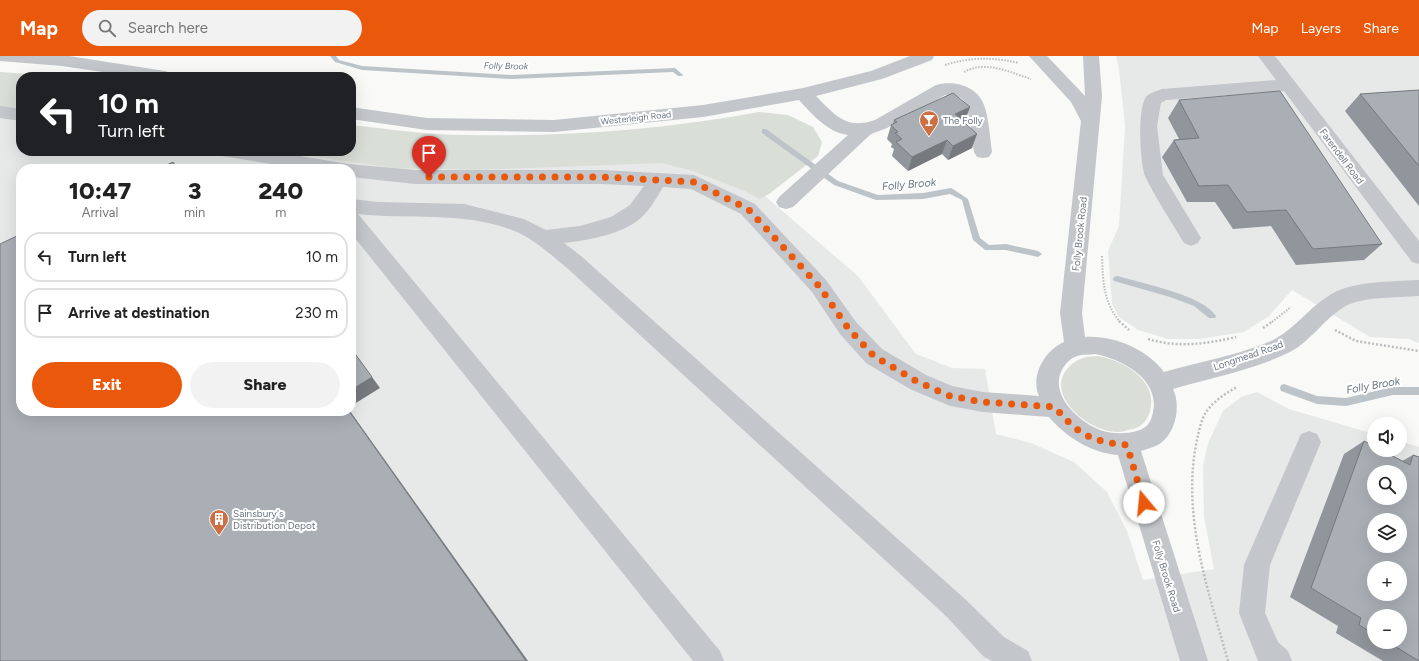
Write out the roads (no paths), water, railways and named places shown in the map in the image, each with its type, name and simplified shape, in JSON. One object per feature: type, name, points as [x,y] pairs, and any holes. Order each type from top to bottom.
[{"type":"street","points":[[0,56],[104,65],[140,72]]},
{"type":"street","points":[[1037,56],[1078,98],[1090,121]]},
{"type":"street","name":"Folly Brook Road","points":[[1076,347],[1071,313],[1090,121],[1094,104],[1094,75],[1092,56]]},
{"type":"street","name":"Farendell Road","points":[[1266,56],[1419,256]]},
{"type":"street","name":"Westerleigh Road","points":[[356,114],[427,124],[554,126],[703,111],[803,94],[876,75],[920,57]]},
{"type":"street","points":[[1191,238],[1154,176],[1148,126],[1150,109],[1154,100],[1162,95],[1288,86]]},
{"type":"street","points":[[786,202],[865,130],[881,124],[942,89],[956,89],[968,95],[975,105],[983,152]]},
{"type":"street","points":[[803,94],[829,120],[846,129],[865,130]]},
{"type":"street","points":[[0,112],[16,114]]},
{"type":"street","points":[[260,156],[311,164]]},
{"type":"street","points":[[356,171],[415,177],[602,177],[694,182],[748,209],[819,286],[848,328],[874,356],[918,382],[950,396],[983,402],[1055,407]]},
{"type":"street","points":[[544,238],[572,235],[593,230],[629,217],[642,205],[658,180]]},
{"type":"street","points":[[356,207],[378,210],[464,211],[517,224],[544,238],[574,262],[945,598],[994,647],[1018,661]]},
{"type":"street","points":[[356,225],[710,661]]},
{"type":"street","name":"Longmead Road","points":[[1159,383],[1242,359],[1282,345],[1336,301],[1355,294],[1419,288]]},
{"type":"street","points":[[1095,345],[1110,348],[1135,359],[1151,372],[1159,383],[1164,394],[1166,410],[1162,426],[1151,437],[1127,445],[1107,443],[1087,436],[1069,424],[1055,407],[1048,390],[1048,373],[1052,365],[1063,352],[1076,347],[1095,345]]},
{"type":"street","points":[[1278,661],[1268,652],[1252,614],[1257,565],[1310,442]]},
{"type":"street","name":"Folly Brook Road","points":[[1127,445],[1194,661]]},
{"type":"waterway","name":"Folly Brook","points":[[333,56],[337,61],[362,68],[512,77],[675,70],[680,75]]},
{"type":"waterway","name":"Folly Brook","points":[[764,131],[836,183],[878,198],[923,196],[951,191],[965,199],[977,240],[988,248],[1006,247],[1038,254]]},
{"type":"waterway","name":"Folly Brook","points":[[1117,279],[1171,294],[1197,304],[1212,316]]},
{"type":"waterway","name":"Folly Brook","points":[[1284,388],[1317,400],[1346,402],[1393,391],[1419,391]]},
{"type":"place","name":"The Folly","points":[[929,137]]},
{"type":"place","name":"Sainsbury's Distribution Depot","points":[[219,536]]}]
